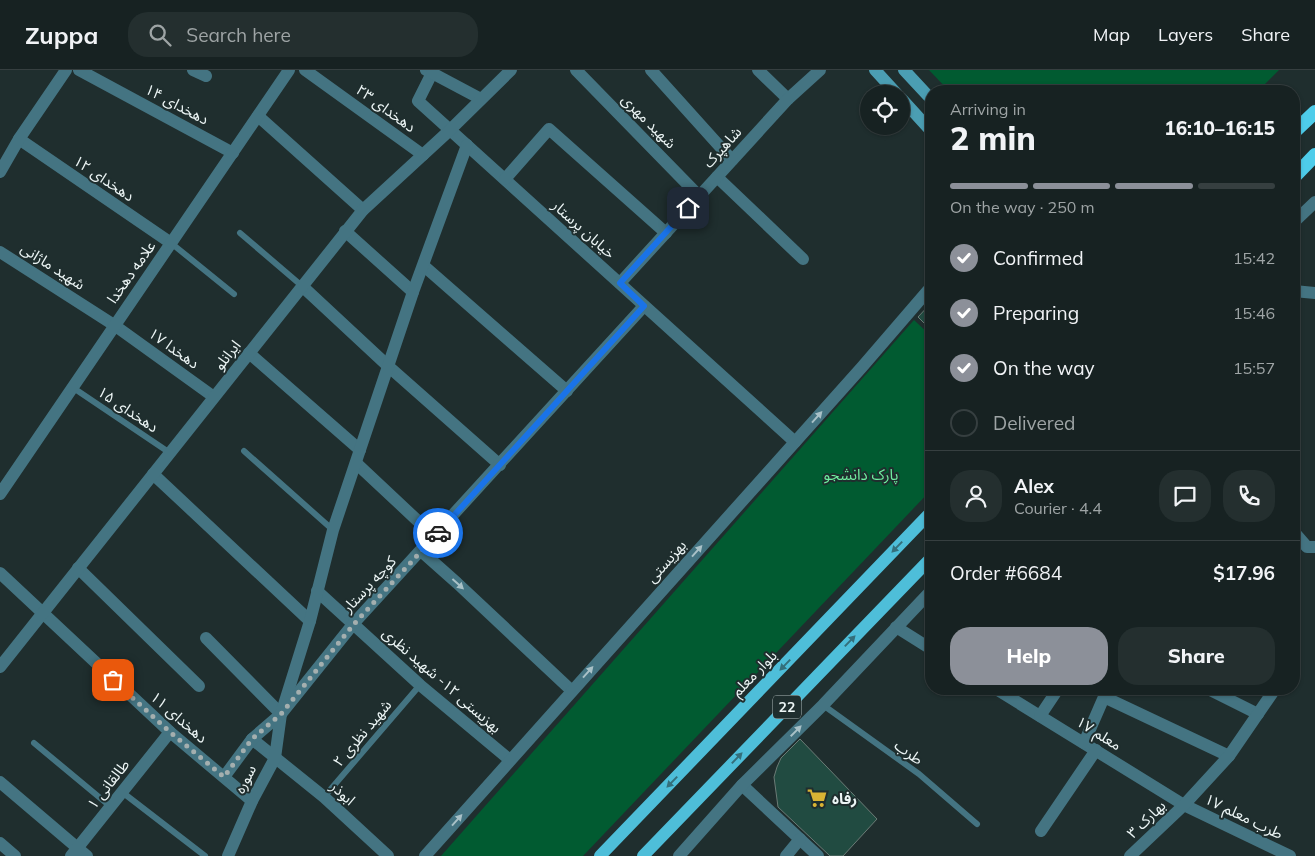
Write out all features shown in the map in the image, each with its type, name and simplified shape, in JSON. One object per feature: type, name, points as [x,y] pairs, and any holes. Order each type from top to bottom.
[{"type":"highway","points":[[1300,126],[1315,112]]},
{"type":"highway","points":[[1300,171],[1315,155]]},
{"type":"main road","points":[[875,70],[889,85]]},
{"type":"main road","points":[[904,70],[925,93]]},
{"type":"main road","points":[[910,108],[925,124]]},
{"type":"main road","name":"بلوار معلم","points":[[600,856],[925,518]]},
{"type":"main road","name":"22","points":[[643,856],[925,564]]},
{"type":"street","points":[[0,172],[19,139],[66,70]]},
{"type":"street","name":"دهخدای ۱۴","points":[[79,70],[233,152]]},
{"type":"street","points":[[193,70],[206,76]]},
{"type":"street","name":"علامه دهخدا","points":[[0,494],[289,70]]},
{"type":"street","name":"دهخدای ۲۳","points":[[305,70],[423,154]]},
{"type":"street","name":"ایرانلو","points":[[0,667],[363,210],[450,130],[511,70]]},
{"type":"street","name":"شهید مهری","points":[[576,70],[700,196]]},
{"type":"street","points":[[651,70],[732,160]]},
{"type":"street","points":[[758,70],[788,99]]},
{"type":"street","name":"شاهپرک","points":[[620,283],[788,99],[820,70]]},
{"type":"street","points":[[429,72],[482,99]]},
{"type":"street","name":"خیابان پرستار","points":[[429,72],[418,101],[795,442]]},
{"type":"street","points":[[258,116],[363,210]]},
{"type":"street","points":[[505,179],[549,129],[666,233]]},
{"type":"street","name":"دهخدای ۱۲","points":[[19,139],[170,243]]},
{"type":"street","name":"سوره","points":[[228,856],[252,801],[275,758],[281,714],[310,621],[333,530],[413,292],[467,145]]},
{"type":"street","points":[[717,177],[803,259]]},
{"type":"street","points":[[1300,216],[1315,202]]},
{"type":"street","points":[[346,231],[413,292]]},
{"type":"street","name":"شهید ماژانی","points":[[0,252],[114,325]]},
{"type":"street","points":[[424,266],[567,391]]},
{"type":"street","points":[[302,286],[388,366],[500,465]]},
{"type":"street","points":[[1300,292],[1315,293]]},
{"type":"street","name":"بهزیستی","points":[[425,856],[925,294]]},
{"type":"street","name":"کوچه پرستار","points":[[224,777],[252,739],[281,714],[354,624],[644,306]]},
{"type":"street","name":"دهخدا ۱۷","points":[[114,325],[214,397]]},
{"type":"street","points":[[249,353],[360,450]]},
{"type":"street","points":[[356,463],[435,537]]},
{"type":"street","points":[[153,474],[310,621]]},
{"type":"street","points":[[1300,537],[1311,547]]},
{"type":"street","points":[[421,552],[572,690]]},
{"type":"street","points":[[78,568],[199,686]]},
{"type":"street","name":"دهخدای ۱۱","points":[[0,573],[170,732],[252,801]]},
{"type":"street","name":"بهزیستی ۱۲- شهید نظری","points":[[317,591],[420,684],[510,760]]},
{"type":"street","points":[[679,856],[742,785],[925,597]]},
{"type":"street","points":[[896,627],[925,645]]},
{"type":"street","points":[[206,638],[281,714]]},
{"type":"street","name":"معلم ۱۷","points":[[1006,695],[1184,804]]},
{"type":"street","points":[[1040,716],[1054,695]]},
{"type":"street","points":[[1220,695],[1258,714]]},
{"type":"street","name":"بهارک ۳","points":[[1130,856],[1184,804],[1229,756],[1271,695]]},
{"type":"street","points":[[1084,743],[1104,697],[1229,756]]},
{"type":"street","name":"طالقانی ۱","points":[[78,853],[122,792],[170,732]]},
{"type":"street","name":"ابوذر","points":[[252,739],[324,797],[388,856]]},
{"type":"street","points":[[1040,831],[1096,750]]},
{"type":"street","points":[[0,782],[78,853]]},
{"type":"street","points":[[742,785],[818,856]]},
{"type":"street","name":"طرب معلم ۱۷","points":[[1184,804],[1290,856]]},
{"type":"street","points":[[786,856],[800,839]]},
{"type":"street","points":[[0,843],[15,856]]},
{"type":"lane","points":[[240,233],[302,286]]},
{"type":"lane","points":[[170,243],[234,294]]},
{"type":"lane","name":"دهخدای ۱۵","points":[[72,387],[170,453]]},
{"type":"lane","points":[[244,451],[333,530]]},
{"type":"lane","name":"شهید نظری ۲","points":[[324,797],[420,684]]},
{"type":"lane","name":"طرب","points":[[823,704],[919,774],[977,824]]},
{"type":"lane","points":[[34,743],[111,807]]},
{"type":"lane","points":[[122,792],[206,856]]},
{"type":"green space","points":[[929,70],[1279,70],[1264,85],[943,85]]},
{"type":"green space","name":"پارک دانشجو","points":[[914,320],[925,330],[925,496],[583,856],[441,856]]},
{"type":"building","points":[[925,309],[925,324],[918,317]]},
{"type":"building","name":"رفاه","points":[[800,739],[877,819],[843,856],[830,856],[778,807],[774,777],[777,767],[781,758]]},
{"type":"way so far","points":[[113,680],[170,732],[224,777],[252,739],[281,714],[354,624],[438,533]]},
{"type":"place","name":"رفاه","points":[[817,798]]},
{"type":"route","points":[[438,533],[644,306],[620,283],[688,208]]}]
